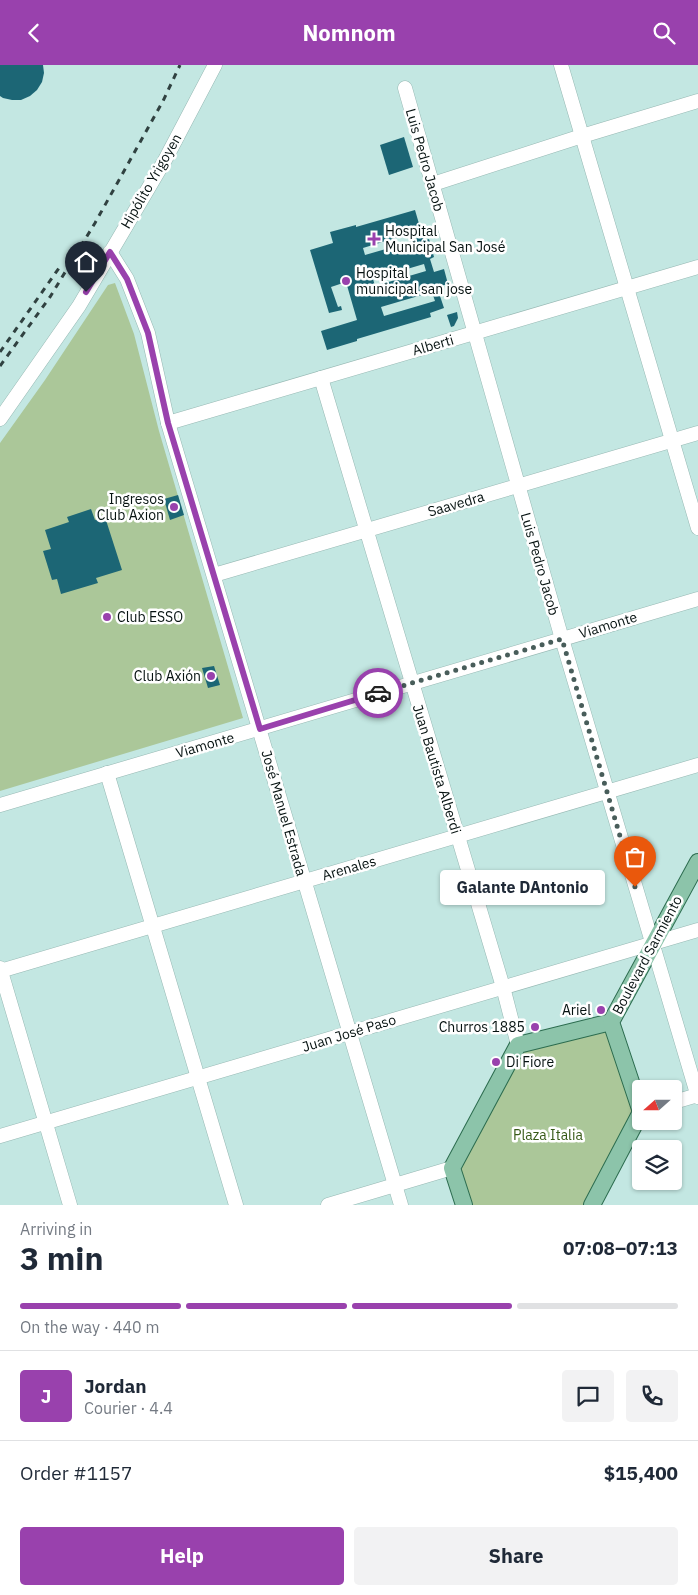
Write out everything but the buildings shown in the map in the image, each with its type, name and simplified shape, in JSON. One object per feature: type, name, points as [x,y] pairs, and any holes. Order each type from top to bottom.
[{"type":"main road","name":"Boulevard Sarmiento","points":[[632,1085],[611,1022],[698,862]]},
{"type":"main road","name":"Boulevard Sarmiento","points":[[518,1045],[611,1022]]},
{"type":"main road","points":[[464,1205],[452,1168],[518,1045]]},
{"type":"main road","name":"Boulevard Sarmiento","points":[[592,1205],[632,1129]]},
{"type":"street","name":"Hipólito Yrigoyen","points":[[0,419],[79,306],[164,160],[215,65]]},
{"type":"street","points":[[561,65],[698,528]]},
{"type":"street","name":"Luis Pedro Jacob","points":[[405,88],[562,639],[698,1096]]},
{"type":"street","points":[[433,185],[582,136],[698,101]]},
{"type":"street","name":"José Manuel Estrada","points":[[110,252],[127,279],[148,333],[168,423],[401,1205]]},
{"type":"street","name":"Alberti","points":[[168,423],[698,267]]},
{"type":"street","name":"Juan Bautista Alberdi","points":[[321,378],[503,987],[518,1045]]},
{"type":"street","name":"Saavedra","points":[[214,575],[698,433]]},
{"type":"street","name":"Viamonte","points":[[0,805],[698,599]]},
{"type":"street","name":"Arenales","points":[[0,970],[698,765]]},
{"type":"street","points":[[107,773],[236,1205]]},
{"type":"street","name":"Juan José Paso","points":[[0,1136],[698,930]]},
{"type":"street","points":[[0,970],[70,1205]]},
{"type":"street","points":[[682,1100],[698,1096]]},
{"type":"street","points":[[328,1205],[452,1168]]},
{"type":"green space","name":"Club ESSO","points":[[115,283],[134,334],[159,431],[243,718],[0,791],[0,443],[45,380],[108,285]]},
{"type":"green space","name":"Plaza Italia","points":[[608,1032],[632,1115],[584,1205],[473,1205],[459,1164],[520,1050]]},
{"type":"railway","points":[[0,366],[50,297],[95,223],[163,101],[180,65]]},
{"type":"railway","points":[[0,352],[59,268]]},
{"type":"way so far","points":[[378,693],[562,639],[635,887]]},
{"type":"place","name":"Hospital Municipal San José","points":[[374,239]]},
{"type":"place","name":"Hospital municipal san jose","points":[[346,281]]},
{"type":"place","name":"Ingresos Club Axion","points":[[174,507]]},
{"type":"place","name":"Club ESSO","points":[[107,617]]},
{"type":"place","name":"Club Axión","points":[[211,676]]},
{"type":"place","name":"Galante DAntonio","points":[[635,887]]},
{"type":"place","name":"Ariel","points":[[601,1010]]},
{"type":"place","name":"Churros 1885","points":[[535,1027]]},
{"type":"place","name":"Di Fiore","points":[[496,1062]]},
{"type":"route","points":[[86,292],[110,252],[127,279],[148,333],[168,423],[260,729],[378,693]]}]
